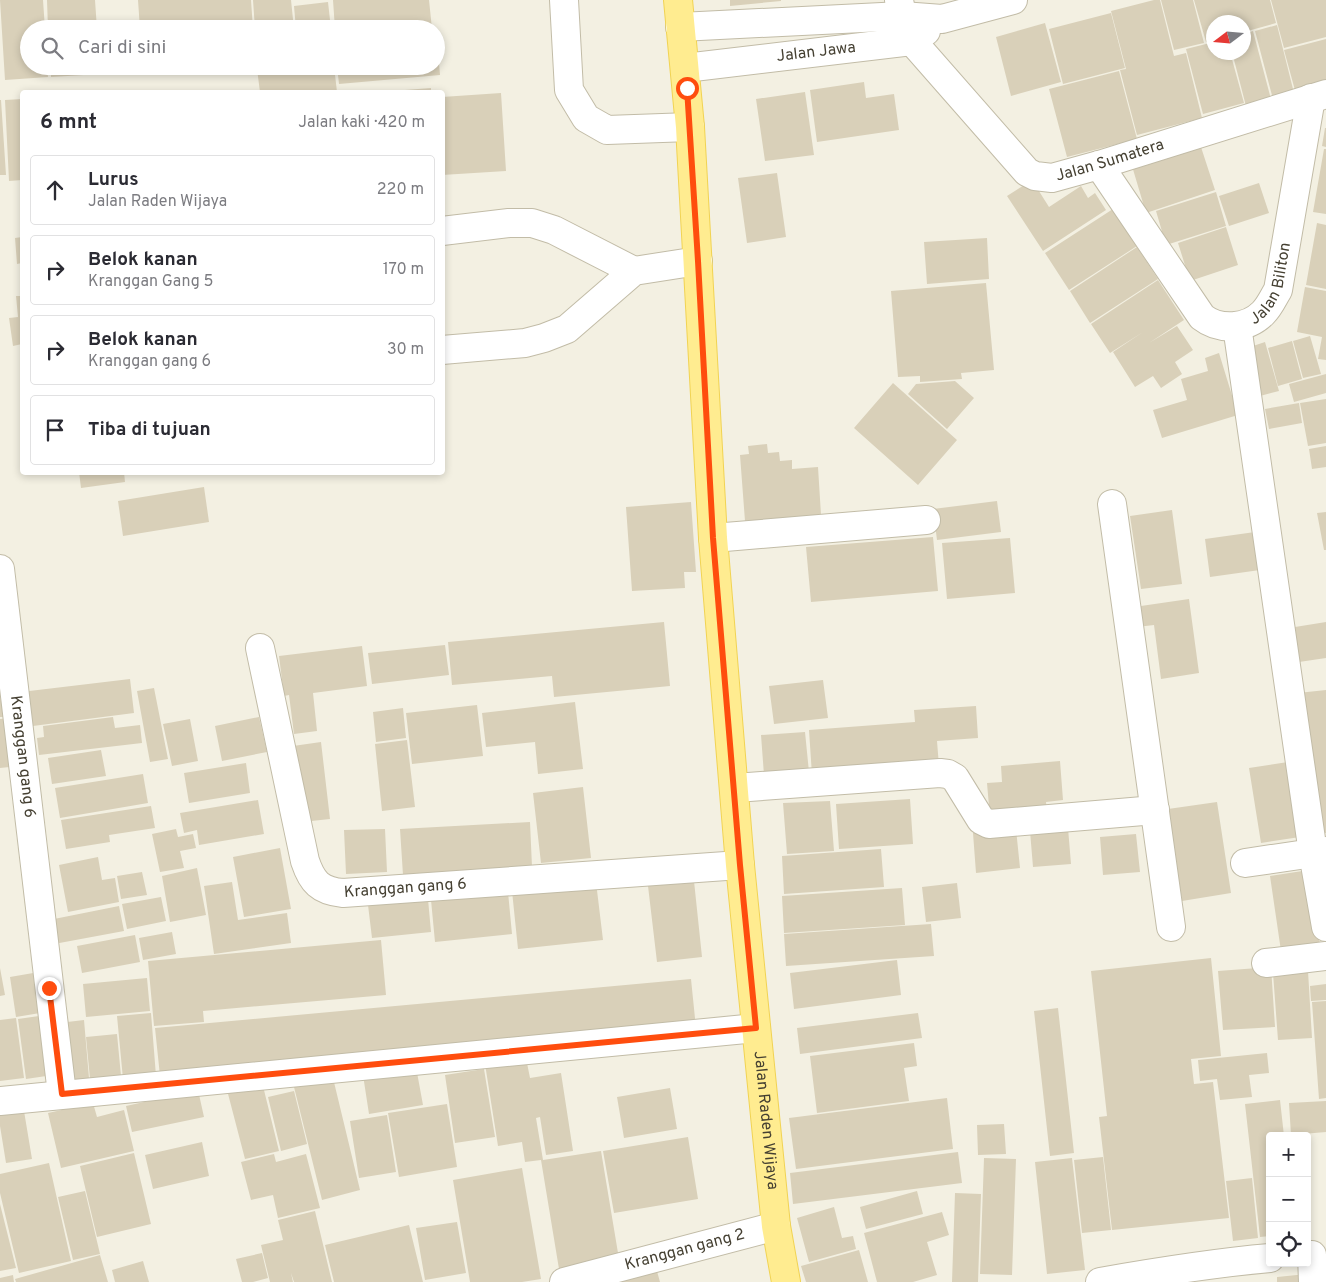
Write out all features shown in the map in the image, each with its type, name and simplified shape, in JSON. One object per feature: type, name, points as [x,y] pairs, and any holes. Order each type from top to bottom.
[{"type":"main road","name":"Jalan Raden Wijaya","points":[[678,0],[690,127],[713,538],[740,865],[776,1226],[786,1282]]},
{"type":"street","points":[[564,0],[569,90],[586,118],[607,130],[690,127]]},
{"type":"street","name":"Jalan Jawa","points":[[685,68],[912,41],[942,19],[1013,0]]},
{"type":"street","name":"Jalan Jawa","points":[[680,27],[900,8],[942,19]]},
{"type":"street","name":"Jalan Sumatera","points":[[900,8],[912,41],[1027,172],[1035,176],[1052,178],[1099,165],[1318,96]]},
{"type":"street","name":"Jalan Biliton","points":[[1099,165],[1202,316],[1209,322],[1217,325],[1238,326],[1262,314],[1278,290],[1318,96]]},
{"type":"street","points":[[445,231],[509,223],[532,223],[554,230],[634,271]]},
{"type":"street","points":[[445,350],[526,343],[544,338],[567,329],[634,271],[698,261]]},
{"type":"street","points":[[1238,326],[1320,852],[1326,927]]},
{"type":"street","points":[[1112,504],[1171,927]]},
{"type":"street","points":[[713,538],[926,520]]},
{"type":"street","name":"Kranggan gang 6","points":[[0,569],[62,1094]]},
{"type":"street","name":"Kranggan gang 6","points":[[260,648],[305,861],[309,873],[317,885],[329,892],[343,894],[740,865]]},
{"type":"street","points":[[734,788],[940,773],[948,774],[954,778],[981,820],[989,824],[1155,810]]},
{"type":"street","points":[[1245,863],[1320,852]]},
{"type":"street","points":[[1266,963],[1326,956]]},
{"type":"street","points":[[0,1101],[756,1028]]},
{"type":"street","name":"Kranggan gang 2","points":[[564,1282],[776,1226]]},
{"type":"street","points":[[1313,1282],[1315,1255]]},
{"type":"street","points":[[1100,1282],[1183,1267],[1266,1258]]},
{"type":"building","points":[[0,0],[43,0],[44,20],[20,20],[20,75],[48,75],[48,77],[5,80]]},
{"type":"building","points":[[47,0],[95,0],[96,20],[48,20]]},
{"type":"building","points":[[138,0],[251,0],[252,20],[139,20]]},
{"type":"building","points":[[253,0],[291,0],[293,20],[254,20]]},
{"type":"building","points":[[333,0],[429,0],[431,20],[334,20]]},
{"type":"building","points":[[730,0],[781,0],[781,1],[730,6]]},
{"type":"building","points":[[1160,0],[1174,56],[1186,53],[1202,118],[1137,135],[1120,70],[1126,69],[1111,11]]},
{"type":"building","points":[[1161,0],[1193,0],[1204,43],[1174,50]]},
{"type":"building","points":[[1194,0],[1270,0],[1276,23],[1251,30],[1251,15],[1206,15],[1206,42]]},
{"type":"building","points":[[1271,0],[1326,0],[1326,37],[1284,48]]},
{"type":"building","points":[[328,2],[330,20],[295,20],[294,6]]},
{"type":"building","points":[[1111,13],[1125,68],[1063,84],[1049,29]]},
{"type":"building","points":[[1045,23],[1061,82],[1011,96],[996,37]]},
{"type":"building","points":[[1277,25],[1295,97],[1274,103],[1255,31]]},
{"type":"building","points":[[1253,31],[1272,103],[1247,110],[1234,60],[1251,60],[1251,32]]},
{"type":"building","points":[[1326,39],[1326,86],[1296,94],[1284,50]]},
{"type":"building","points":[[1206,44],[1206,60],[1232,60],[1244,103],[1203,114],[1186,49]]},
{"type":"building","points":[[1119,71],[1137,139],[1067,157],[1049,89]]},
{"type":"building","points":[[51,75],[84,75],[51,77]]},
{"type":"building","points":[[258,75],[335,75],[337,90],[260,90]]},
{"type":"building","points":[[338,75],[440,75],[339,84]]},
{"type":"building","points":[[864,82],[866,98],[894,94],[899,130],[817,142],[810,90]]},
{"type":"building","points":[[431,88],[431,90],[405,90]]},
{"type":"building","points":[[805,92],[814,155],[765,161],[756,99]]},
{"type":"building","points":[[501,93],[506,171],[445,175],[445,97]]},
{"type":"building","points":[[20,99],[20,180],[9,181],[5,100]]},
{"type":"building","points":[[1,100],[6,175],[0,175]]},
{"type":"building","points":[[1326,128],[1326,147],[1322,146]]},
{"type":"building","points":[[1200,144],[1215,190],[1146,213],[1132,166]]},
{"type":"building","points":[[1324,149],[1326,149],[1326,214],[1313,212]]},
{"type":"building","points":[[777,173],[786,237],[747,243],[738,178]]},
{"type":"building","points":[[1032,180],[1049,207],[1081,186],[1088,198],[1095,193],[1106,210],[1043,251],[1007,196]]},
{"type":"building","points":[[1259,183],[1269,213],[1229,226],[1219,196]]},
{"type":"building","points":[[1216,192],[1226,226],[1166,245],[1156,211]]},
{"type":"building","points":[[1113,209],[1137,246],[1069,290],[1045,253]]},
{"type":"building","points":[[1317,223],[1326,225],[1326,289],[1306,285]]},
{"type":"building","points":[[1226,227],[1238,265],[1190,281],[1178,243]]},
{"type":"building","points":[[20,237],[20,263],[17,264],[15,238]]},
{"type":"building","points":[[987,238],[989,279],[927,284],[924,242]]},
{"type":"building","points":[[1137,247],[1158,279],[1090,323],[1070,291]]},
{"type":"building","points":[[1158,280],[1184,320],[1149,343],[1177,326],[1193,350],[1175,362],[1182,374],[1161,388],[1153,376],[1135,387],[1113,352],[1143,332],[1110,353],[1091,324]]},
{"type":"building","points":[[986,283],[994,370],[961,373],[962,379],[920,382],[920,376],[898,377],[891,291]]},
{"type":"building","points":[[1305,287],[1326,291],[1326,360],[1318,359],[1322,337],[1297,332]]},
{"type":"building","points":[[16,296],[20,296],[20,344],[13,346],[9,318],[18,317]]},
{"type":"building","points":[[1310,336],[1321,374],[1303,378],[1293,341]]},
{"type":"building","points":[[1292,341],[1302,379],[1278,386],[1268,348]]},
{"type":"building","points":[[1265,342],[1279,391],[1260,396],[1247,348]]},
{"type":"building","points":[[1219,353],[1238,415],[1162,438],[1153,410],[1187,400],[1181,379],[1208,371],[1205,358]]},
{"type":"building","points":[[1326,374],[1326,393],[1294,402],[1289,384]]},
{"type":"building","points":[[955,381],[974,398],[947,429],[908,394],[916,384]]},
{"type":"building","points":[[893,383],[957,440],[918,485],[854,428]]},
{"type":"building","points":[[1326,399],[1326,443],[1308,446],[1300,403]]},
{"type":"building","points":[[1299,403],[1302,423],[1269,429],[1265,409]]},
{"type":"building","points":[[767,444],[768,453],[779,452],[780,461],[792,460],[792,469],[818,467],[821,515],[745,521],[740,455],[749,454],[748,446]]},
{"type":"building","points":[[1326,446],[1326,467],[1312,469],[1309,449]]},
{"type":"building","points":[[79,475],[124,475],[125,482],[81,488]]},
{"type":"building","points":[[204,487],[209,522],[123,536],[118,501]]},
{"type":"building","points":[[997,501],[1001,532],[937,540],[933,509]]},
{"type":"building","points":[[691,502],[696,572],[684,572],[685,588],[632,591],[626,507]]},
{"type":"building","points":[[1172,510],[1182,584],[1141,589],[1130,516]]},
{"type":"building","points":[[1326,512],[1326,550],[1324,550],[1317,513]]},
{"type":"building","points":[[1255,532],[1260,570],[1210,577],[1205,539]]},
{"type":"building","points":[[933,537],[938,591],[811,602],[806,547]]},
{"type":"building","points":[[1010,538],[1015,593],[947,599],[942,543]]},
{"type":"building","points":[[1189,599],[1199,673],[1161,679],[1154,625],[1137,627],[1134,607]]},
{"type":"building","points":[[664,622],[670,686],[554,697],[552,676],[452,685],[448,642]]},
{"type":"building","points":[[1326,622],[1326,658],[1299,662],[1295,627]]},
{"type":"building","points":[[445,645],[449,675],[372,684],[368,653]]},
{"type":"building","points":[[362,646],[367,686],[313,693],[317,731],[294,734],[289,695],[284,696],[279,656]]},
{"type":"building","points":[[130,679],[134,713],[25,727],[21,692]]},
{"type":"building","points":[[823,680],[828,718],[774,724],[769,686]]},
{"type":"building","points":[[154,688],[168,759],[150,762],[137,691]]},
{"type":"building","points":[[1326,690],[1326,833],[1318,834],[1298,693]]},
{"type":"building","points":[[0,696],[4,717],[0,717]]},
{"type":"building","points":[[575,702],[583,769],[538,774],[535,742],[486,747],[482,713]]},
{"type":"building","points":[[477,705],[483,756],[412,764],[406,713]]},
{"type":"building","points":[[976,706],[978,738],[937,741],[939,766],[812,775],[809,730],[915,722],[914,710]]},
{"type":"building","points":[[403,708],[406,738],[376,742],[373,712]]},
{"type":"building","points":[[113,717],[115,728],[140,725],[142,743],[39,755],[37,738],[44,737],[43,726]]},
{"type":"building","points":[[259,717],[267,752],[222,761],[215,726]]},
{"type":"building","points":[[13,718],[19,766],[0,768],[0,719]]},
{"type":"building","points":[[190,719],[198,761],[172,766],[163,724]]},
{"type":"building","points":[[805,732],[809,772],[764,775],[761,735]]},
{"type":"building","points":[[407,740],[415,807],[382,811],[375,744]]},
{"type":"building","points":[[321,742],[330,819],[302,822],[293,746]]},
{"type":"building","points":[[101,750],[106,776],[52,784],[48,758]]},
{"type":"building","points":[[1060,761],[1063,800],[1046,802],[1047,813],[990,818],[987,783],[1002,782],[1001,766]]},
{"type":"building","points":[[1288,762],[1300,837],[1261,843],[1249,768]]},
{"type":"building","points":[[246,763],[250,793],[189,803],[184,773]]},
{"type":"building","points":[[143,774],[148,803],[60,818],[55,788]]},
{"type":"building","points":[[583,787],[591,858],[541,863],[533,793]]},
{"type":"building","points":[[910,799],[913,844],[839,849],[836,804]]},
{"type":"building","points":[[258,800],[264,834],[199,845],[197,830],[184,833],[180,813]]},
{"type":"building","points":[[830,801],[834,851],[787,854],[783,803]]},
{"type":"building","points":[[1217,802],[1231,893],[1182,901],[1168,809]]},
{"type":"building","points":[[151,806],[155,828],[109,835],[110,842],[66,849],[61,820]]},
{"type":"building","points":[[530,822],[532,867],[403,875],[400,829]]},
{"type":"building","points":[[1068,828],[1071,864],[1033,867],[1030,831]]},
{"type":"building","points":[[176,829],[178,837],[193,834],[196,848],[180,851],[184,868],[160,872],[152,834]]},
{"type":"building","points":[[385,829],[387,872],[346,874],[344,830]]},
{"type":"building","points":[[1016,829],[1020,868],[976,873],[973,833]]},
{"type":"building","points":[[1136,834],[1140,872],[1103,875],[1100,837]]},
{"type":"building","points":[[280,848],[291,909],[244,917],[233,857]]},
{"type":"building","points":[[881,849],[884,887],[784,894],[782,856]]},
{"type":"building","points":[[98,857],[102,880],[115,878],[119,902],[68,912],[59,865]]},
{"type":"building","points":[[197,868],[206,915],[170,922],[162,876]]},
{"type":"building","points":[[1309,870],[1320,945],[1281,951],[1270,876]]},
{"type":"building","points":[[142,872],[147,895],[121,899],[117,876]]},
{"type":"building","points":[[694,881],[702,957],[657,962],[648,886]]},
{"type":"building","points":[[232,882],[238,920],[287,913],[291,943],[214,954],[204,886]]},
{"type":"building","points":[[596,882],[603,940],[518,949],[512,891]]},
{"type":"building","points":[[957,883],[961,918],[926,922],[922,887]]},
{"type":"building","points":[[902,888],[905,925],[784,933],[782,896]]},
{"type":"building","points":[[508,892],[512,934],[435,942],[431,900]]},
{"type":"building","points":[[161,897],[166,921],[127,929],[122,904]]},
{"type":"building","points":[[428,899],[431,932],[372,938],[368,905]]},
{"type":"building","points":[[119,906],[124,931],[54,944],[49,920]]},
{"type":"building","points":[[931,924],[934,956],[786,966],[784,934]]},
{"type":"building","points":[[172,932],[176,954],[143,960],[139,938]]},
{"type":"building","points":[[135,935],[140,962],[82,973],[77,946]]},
{"type":"building","points":[[381,940],[386,995],[203,1011],[204,1022],[154,1026],[148,961]]},
{"type":"building","points":[[1211,958],[1221,1056],[1191,1059],[1194,1084],[1213,1082],[1229,1218],[1112,1230],[1099,1117],[1107,1116],[1091,971]]},
{"type":"building","points":[[897,960],[901,995],[794,1009],[790,973]]},
{"type":"building","points":[[1271,967],[1275,1027],[1223,1030],[1218,971]]},
{"type":"building","points":[[0,968],[5,995],[0,996]]},
{"type":"building","points":[[1308,971],[1312,1038],[1278,1040],[1273,973]]},
{"type":"building","points":[[39,972],[46,1012],[16,1017],[10,977]]},
{"type":"building","points":[[147,978],[150,1011],[86,1017],[83,984]]},
{"type":"building","points":[[691,979],[696,1028],[160,1076],[155,1028]]},
{"type":"building","points":[[1326,984],[1326,1000],[1311,1001],[1310,986]]},
{"type":"building","points":[[1326,1001],[1326,1098],[1319,1099],[1312,1002]]},
{"type":"building","points":[[1058,1008],[1074,1153],[1050,1156],[1034,1011]]},
{"type":"building","points":[[151,1013],[156,1076],[123,1079],[117,1016]]},
{"type":"building","points":[[918,1013],[922,1038],[800,1054],[797,1028]]},
{"type":"building","points":[[46,1015],[53,1075],[26,1079],[18,1019]]},
{"type":"building","points":[[16,1018],[24,1078],[0,1081],[0,1020]]},
{"type":"building","points":[[84,1020],[89,1078],[65,1081],[59,1023]]},
{"type":"building","points":[[117,1034],[121,1076],[90,1079],[86,1037]]},
{"type":"building","points":[[914,1043],[917,1066],[904,1068],[909,1101],[817,1113],[810,1056]]},
{"type":"building","points":[[1267,1053],[1269,1073],[1249,1075],[1252,1097],[1220,1100],[1217,1079],[1200,1081],[1198,1060]]},
{"type":"building","points":[[526,1058],[530,1078],[561,1073],[573,1151],[546,1155],[540,1117],[536,1118],[543,1160],[601,1151],[619,1259],[559,1269],[541,1160],[525,1162],[522,1142],[498,1146],[485,1064]]},
{"type":"building","points":[[416,1067],[423,1105],[369,1114],[363,1075]]},
{"type":"building","points":[[484,1069],[495,1137],[455,1143],[445,1075]]},
{"type":"building","points":[[333,1078],[360,1190],[322,1200],[294,1087]]},
{"type":"building","points":[[262,1082],[279,1151],[245,1159],[227,1090]]},
{"type":"building","points":[[670,1088],[677,1129],[624,1138],[617,1097]]},
{"type":"building","points":[[198,1090],[204,1117],[132,1132],[126,1106]]},
{"type":"building","points":[[294,1091],[307,1144],[281,1151],[268,1097]]},
{"type":"building","points":[[947,1098],[953,1149],[796,1169],[789,1118]]},
{"type":"building","points":[[1280,1100],[1284,1132],[1266,1132],[1266,1236],[1260,1237],[1245,1104]]},
{"type":"building","points":[[1326,1101],[1326,1132],[1291,1132],[1289,1103]]},
{"type":"building","points":[[93,1103],[97,1117],[124,1110],[134,1151],[61,1168],[48,1113]]},
{"type":"building","points":[[447,1104],[457,1167],[399,1177],[388,1113]]},
{"type":"building","points":[[23,1105],[32,1159],[6,1163],[0,1126],[0,1108]]},
{"type":"building","points":[[387,1115],[396,1172],[359,1178],[350,1121]]},
{"type":"building","points":[[1004,1124],[1006,1154],[978,1155],[977,1125]]},
{"type":"building","points":[[688,1137],[698,1199],[614,1213],[603,1151]]},
{"type":"building","points":[[202,1142],[209,1176],[153,1189],[145,1155]]},
{"type":"building","points":[[958,1152],[962,1183],[793,1204],[790,1173]]},
{"type":"building","points":[[134,1153],[151,1224],[97,1237],[80,1166]]},
{"type":"building","points":[[274,1154],[276,1162],[306,1154],[320,1208],[278,1218],[273,1195],[251,1200],[241,1162]]},
{"type":"building","points":[[1103,1157],[1111,1230],[1082,1233],[1074,1160]]},
{"type":"building","points":[[984,1158],[1016,1159],[1012,1275],[980,1274]]},
{"type":"building","points":[[1072,1158],[1085,1270],[1047,1274],[1035,1162]]},
{"type":"building","points":[[49,1163],[71,1261],[19,1273],[0,1193],[0,1174]]},
{"type":"building","points":[[522,1168],[541,1279],[522,1282],[470,1282],[453,1180]]},
{"type":"building","points":[[1252,1178],[1258,1238],[1233,1241],[1226,1181]]},
{"type":"building","points":[[85,1191],[100,1254],[73,1260],[58,1197]]},
{"type":"building","points":[[917,1191],[923,1214],[866,1229],[860,1207]]},
{"type":"building","points":[[955,1193],[981,1194],[978,1282],[952,1282]]},
{"type":"building","points":[[0,1204],[16,1268],[0,1271]]},
{"type":"building","points":[[834,1207],[842,1238],[853,1236],[856,1249],[809,1262],[797,1218]]},
{"type":"building","points":[[315,1211],[332,1282],[294,1282],[291,1273],[293,1282],[270,1282],[261,1245],[283,1240],[278,1220]]},
{"type":"building","points":[[942,1212],[949,1235],[927,1242],[937,1275],[913,1282],[877,1282],[864,1233]]},
{"type":"building","points":[[457,1222],[466,1273],[425,1280],[416,1228]]},
{"type":"building","points":[[409,1225],[423,1282],[334,1282],[325,1245]]},
{"type":"building","points":[[859,1250],[868,1282],[806,1282],[801,1266]]},
{"type":"building","points":[[262,1253],[268,1278],[253,1282],[242,1282],[236,1259]]},
{"type":"building","points":[[100,1255],[108,1282],[16,1282],[15,1279]]},
{"type":"building","points":[[143,1261],[149,1282],[115,1282],[112,1270]]},
{"type":"building","points":[[655,1264],[660,1282],[596,1282]]},
{"type":"building","points":[[1307,1274],[1308,1282],[1277,1282],[1277,1277]]},
{"type":"building","points":[[13,1275],[14,1282],[0,1282],[0,1278]]},
{"type":"route","points":[[49,988],[62,1094],[756,1028],[740,865],[713,538],[687,88]]}]
